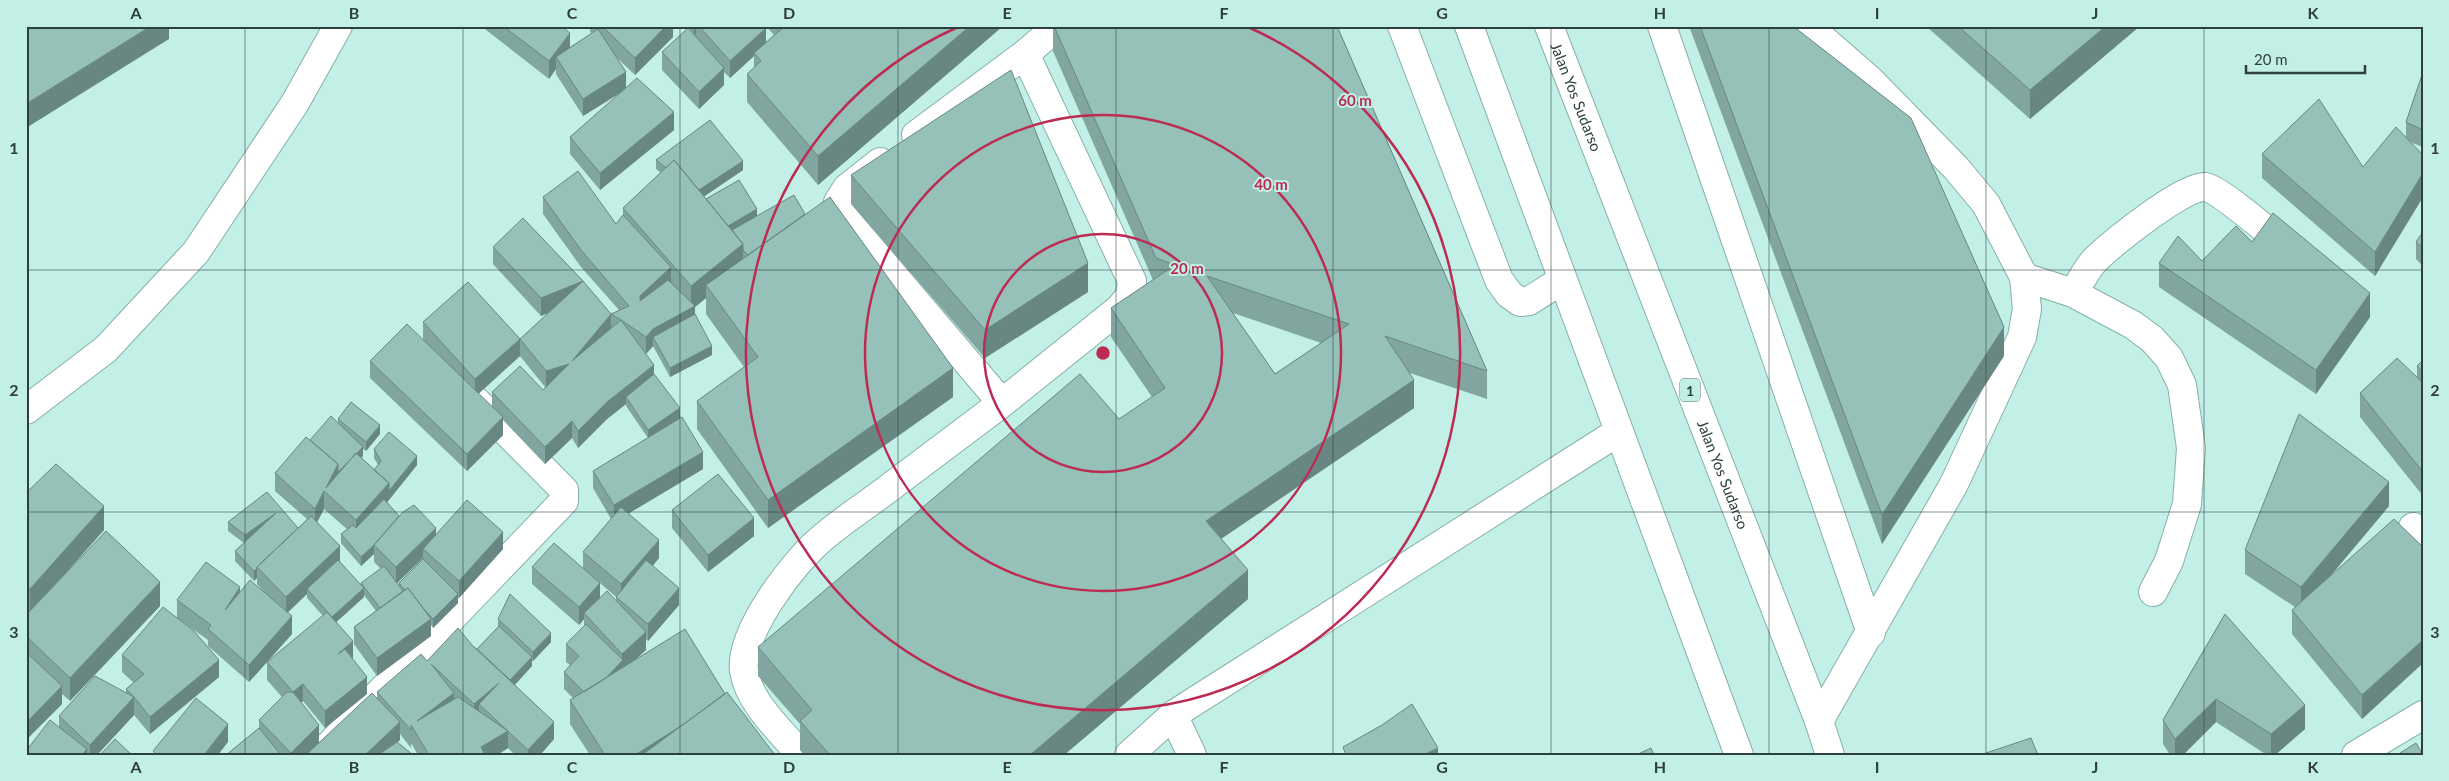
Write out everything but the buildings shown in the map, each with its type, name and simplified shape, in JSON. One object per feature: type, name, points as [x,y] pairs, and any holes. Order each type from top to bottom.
[{"type":"main road","points":[[26,410],[106,349],[196,252],[295,104],[338,26]]},
{"type":"main road","points":[[1002,403],[842,216],[838,202],[848,188],[860,177],[1025,54],[1058,26]]},
{"type":"main road","points":[[1402,26],[1499,280],[1510,294],[1520,302],[1529,301],[1562,280]]},
{"type":"main road","points":[[1469,26],[1739,755]]},
{"type":"main road","name":"Jalan Yos Sudarso","points":[[1549,26],[1819,721],[1830,755]]},
{"type":"main road","points":[[1662,26],[1871,633]]},
{"type":"main road","points":[[1808,26],[1870,80],[1956,168],[1986,204],[2024,277],[2027,309],[2022,337],[1954,484],[1871,633],[1819,721]]},
{"type":"main road","points":[[800,755],[756,700],[744,669],[748,643],[761,614],[784,578],[820,539],[1002,403],[1119,309],[1130,296],[1132,281],[1025,54]]},
{"type":"main road","points":[[2073,293],[2095,260],[2138,224],[2193,188],[2206,187],[2220,194],[2308,263]]},
{"type":"main road","points":[[2024,277],[2073,293],[2133,325],[2152,339],[2169,358],[2182,385],[2191,448],[2186,504],[2169,561],[2153,592]]},
{"type":"main road","points":[[320,755],[564,501],[564,490],[461,386]]},
{"type":"main road","points":[[1129,755],[1173,715],[1618,432]]},
{"type":"main road","points":[[1173,715],[1192,755]]},
{"type":"main road","points":[[2356,755],[2423,715]]}]
